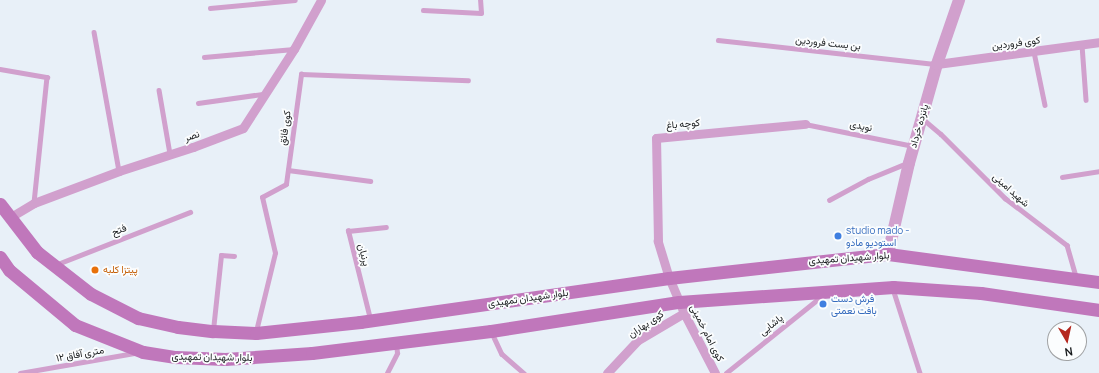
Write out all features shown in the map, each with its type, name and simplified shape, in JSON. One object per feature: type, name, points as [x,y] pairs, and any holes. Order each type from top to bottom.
[{"type":"main road","name":"بلوار شهیدان تمهیدی","points":[[0,204],[9,218],[37,252],[91,294],[138,318],[178,327],[213,331],[256,333],[371,321],[669,278],[888,254],[1099,282]]},
{"type":"main road","name":"بلوار شهیدان تمهیدی","points":[[0,257],[5,271],[75,325],[143,352],[176,358],[225,359],[312,353],[828,291],[893,287],[982,293],[1099,310]]},
{"type":"street","name":"نصر","points":[[9,218],[34,203],[119,170],[170,154],[243,128],[262,94],[294,49],[321,0]]},
{"type":"street","name":"پانزده خرداد","points":[[888,254],[908,163],[937,64],[958,0]]},
{"type":"street","name":"کوی فروردین","points":[[937,64],[1099,42]]},
{"type":"street","name":"کوچه باغ","points":[[669,278],[658,241],[656,138],[805,124]]},
{"type":"street","name":"کوی امام خمینی","points":[[669,278],[681,308],[715,373]]},
{"type":"street","name":"کوی بهاران","points":[[607,373],[638,340],[681,308]]},
{"type":"lane","points":[[210,8],[295,0]]},
{"type":"lane","points":[[423,10],[480,13],[480,0]]},
{"type":"lane","points":[[94,32],[119,170]]},
{"type":"lane","name":"بن بست فروردین","points":[[718,40],[937,64]]},
{"type":"lane","points":[[1082,45],[1086,100]]},
{"type":"lane","points":[[204,57],[294,49]]},
{"type":"lane","points":[[1034,52],[1045,105]]},
{"type":"lane","points":[[0,69],[47,77],[34,203]]},
{"type":"lane","name":"کوی فائق","points":[[256,333],[276,253],[262,197],[286,184],[301,74],[468,80]]},
{"type":"lane","points":[[159,90],[170,154]]},
{"type":"lane","points":[[198,103],[262,94]]},
{"type":"lane","name":"شهید امینی","points":[[922,118],[941,134],[1005,198],[1067,245],[1077,279]]},
{"type":"lane","name":"نویدی","points":[[805,124],[913,146]]},
{"type":"lane","points":[[829,200],[868,179],[908,163]]},
{"type":"lane","points":[[288,170],[370,181]]},
{"type":"lane","points":[[1062,177],[1099,171]]},
{"type":"lane","name":"فتح","points":[[54,265],[190,212]]},
{"type":"lane","name":"پرنیان","points":[[371,321],[348,231],[386,226]]},
{"type":"lane","points":[[213,331],[221,255],[234,256]]},
{"type":"lane","points":[[893,287],[920,373]]},
{"type":"lane","name":"پاشایی","points":[[726,373],[828,291]]},
{"type":"lane","points":[[491,331],[502,354],[524,373]]},
{"type":"lane","points":[[387,373],[397,352],[396,343]]},
{"type":"lane","name":"۱۲ متری آفاق","points":[[20,373],[143,352]]},
{"type":"place","name":"studio mado - استودیو مادو","points":[[838,236]]},
{"type":"place","name":"پیتزا کلبه","points":[[95,270]]},
{"type":"place","name":"فرش دست بافت نعمتی","points":[[823,304]]}]
